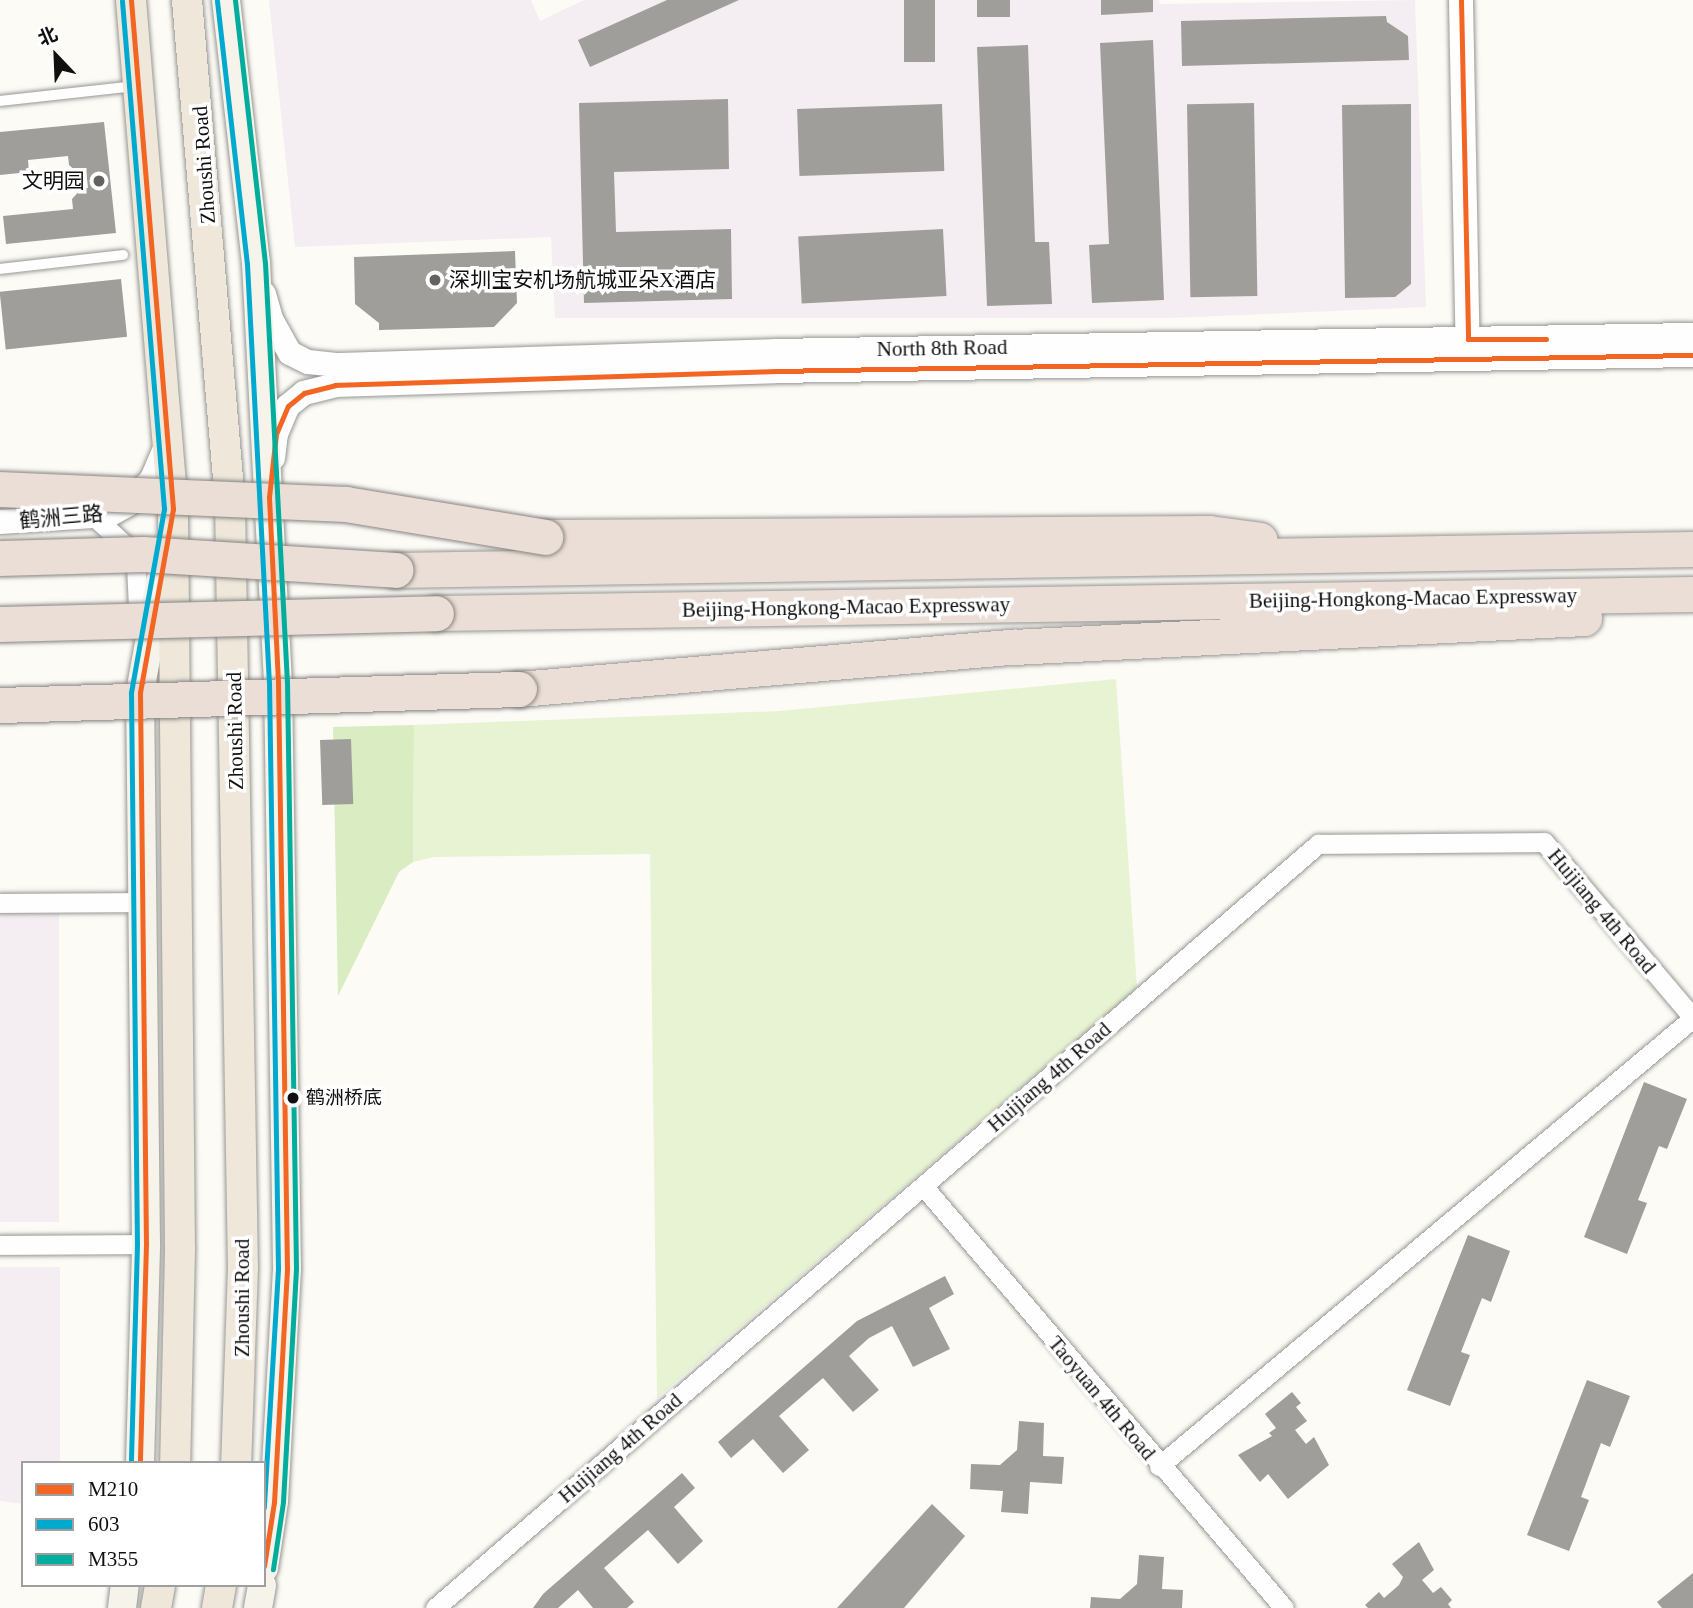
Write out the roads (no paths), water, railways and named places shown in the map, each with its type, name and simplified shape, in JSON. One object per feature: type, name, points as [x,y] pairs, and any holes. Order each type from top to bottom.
[{"type":"highway","points":[[0,489],[346,505],[545,537],[1209,533],[1375,556]]},
{"type":"highway","name":"Beijing-Hongkong-Macao Expressway","points":[[0,578],[1693,549]]},
{"type":"highway","points":[[0,558],[143,554],[396,570]]},
{"type":"highway","name":"Beijing-Hongkong-Macao Expressway","points":[[0,624],[436,613],[1693,594]]},
{"type":"highway","points":[[0,705],[519,689],[1013,647],[1693,613]]},
{"type":"main road","points":[[131,0],[141,86],[173,509],[180,1250],[175,1461]]},
{"type":"main road","name":"Zhoushi Road","points":[[187,0],[230,502],[243,1267],[236,1461]]},
{"type":"main road","points":[[226,0],[256,263],[278,682],[287,1269],[274,1502],[266,1555]]},
{"type":"main road","points":[[139,1461],[146,1244],[140,692],[173,509]]},
{"type":"main road","points":[[146,1125],[180,1250]]},
{"type":"main road","points":[[122,1608],[125,1587]]},
{"type":"main road","points":[[156,1608],[160,1587]]},
{"type":"main road","points":[[217,1608],[221,1587]]},
{"type":"main road","points":[[258,1608],[262,1587]]},
{"type":"street","points":[[1461,0],[1468,349]]},
{"type":"street","name":"North 8th Road","points":[[256,263],[271,319],[290,354],[307,362],[336,365],[803,351],[1468,349],[1693,355]]},
{"type":"street","name":"North 8th Road","points":[[269,497],[276,434],[288,405],[304,393],[335,385],[1468,349],[1693,335]]},
{"type":"street","name":"鹤洲三路","points":[[0,522],[97,519],[127,506],[152,479],[168,441]]},
{"type":"street","points":[[97,519],[124,544],[136,565],[140,692]]},
{"type":"street","name":"Huijiang 4th Road","points":[[435,1608],[1318,844],[1544,842],[1693,1018]]},
{"type":"street","points":[[0,903],[143,902]]},
{"type":"street","points":[[1159,1466],[1693,1018]]},
{"type":"street","name":"Taoyuan 4th Road","points":[[923,1186],[1159,1466],[1284,1608]]},
{"type":"street","points":[[0,1245],[146,1244]]},
{"type":"lane","points":[[0,101],[141,86]]},
{"type":"lane","points":[[0,269],[123,255]]},
{"type":"lane","points":[[0,694],[140,692]]},
{"type":"place","name":"文明园","points":[[99,181]]},
{"type":"place","name":"深圳宝安机场航城亚朵X酒店","points":[[435,280]]},
{"type":"place","name":"鹤洲桥底","points":[[293,1098]]}]
